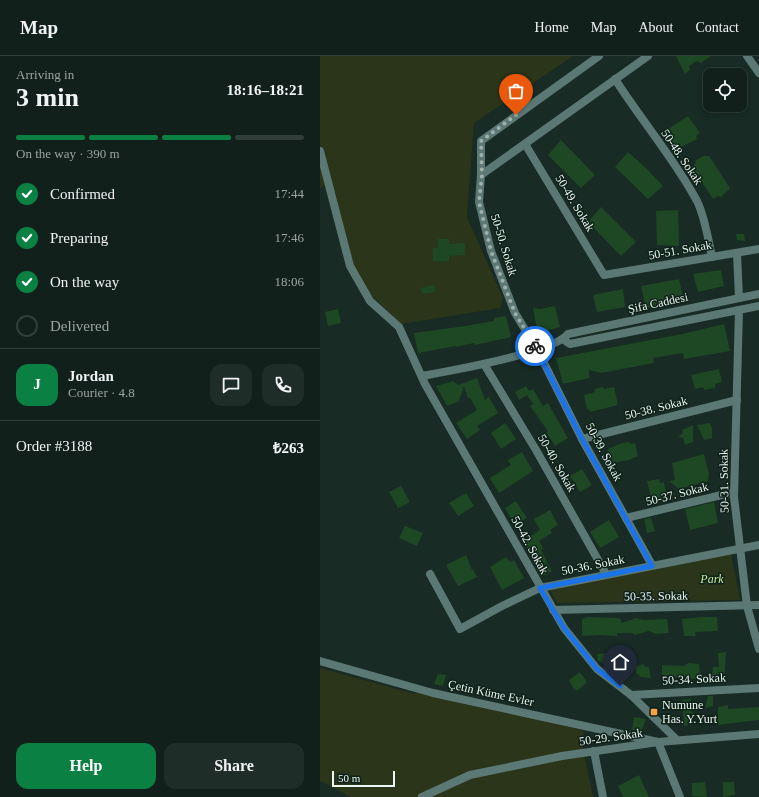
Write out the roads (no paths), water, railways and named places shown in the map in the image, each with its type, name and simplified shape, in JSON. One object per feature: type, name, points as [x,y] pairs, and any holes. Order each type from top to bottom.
[{"type":"street","name":"50-50. Sokak","points":[[537,349],[515,313],[491,251],[479,202],[482,175],[481,141],[599,56]]},
{"type":"street","points":[[482,175],[648,56]]},
{"type":"street","points":[[747,56],[759,73]]},
{"type":"street","name":"50-48. Sokak","points":[[615,79],[632,106],[680,173],[698,202],[712,257]]},
{"type":"street","name":"50-49. Sokak","points":[[525,144],[604,275]]},
{"type":"street","name":"50-42. Sokak","points":[[320,151],[342,244],[350,266],[370,301],[399,327],[422,376],[553,610],[564,628],[597,669],[631,695],[677,740]]},
{"type":"street","name":"50-51. Sokak","points":[[604,275],[759,250]]},
{"type":"street","points":[[737,253],[739,298]]},
{"type":"street","name":"Şifa Caddesi","points":[[422,376],[484,364],[537,349],[564,340],[568,334],[759,294]]},
{"type":"street","name":"Şifa Caddesi","points":[[564,340],[570,344],[759,306]]},
{"type":"street","name":"50-31. Sokak","points":[[739,310],[734,492],[739,548],[747,606],[759,649]]},
{"type":"street","name":"50-39. Sokak","points":[[537,349],[582,439],[652,566]]},
{"type":"street","name":"50-40. Sokak","points":[[484,364],[536,450],[606,574]]},
{"type":"street","name":"50-38. Sokak","points":[[582,439],[737,400]]},
{"type":"street","name":"50-37. Sokak","points":[[626,518],[734,492]]},
{"type":"street","name":"50-36. Sokak","points":[[430,574],[460,629],[502,606],[540,588],[759,545]]},
{"type":"street","name":"50-35. Sokak","points":[[553,610],[759,605]]},
{"type":"street","name":"Çetin Küme Evler","points":[[320,661],[433,693],[658,742]]},
{"type":"street","name":"50-34. Sokak","points":[[631,695],[759,688]]},
{"type":"street","name":"50-29. Sokak","points":[[422,797],[470,775],[562,756],[658,742],[759,734]]},
{"type":"street","points":[[658,742],[680,797]]},
{"type":"street","points":[[594,751],[603,797]]},
{"type":"place","name":"Numune Has. Y.Yurt","points":[[654,712]]},
{"type":"park label","name":"Park","points":[[712,579]]}]
